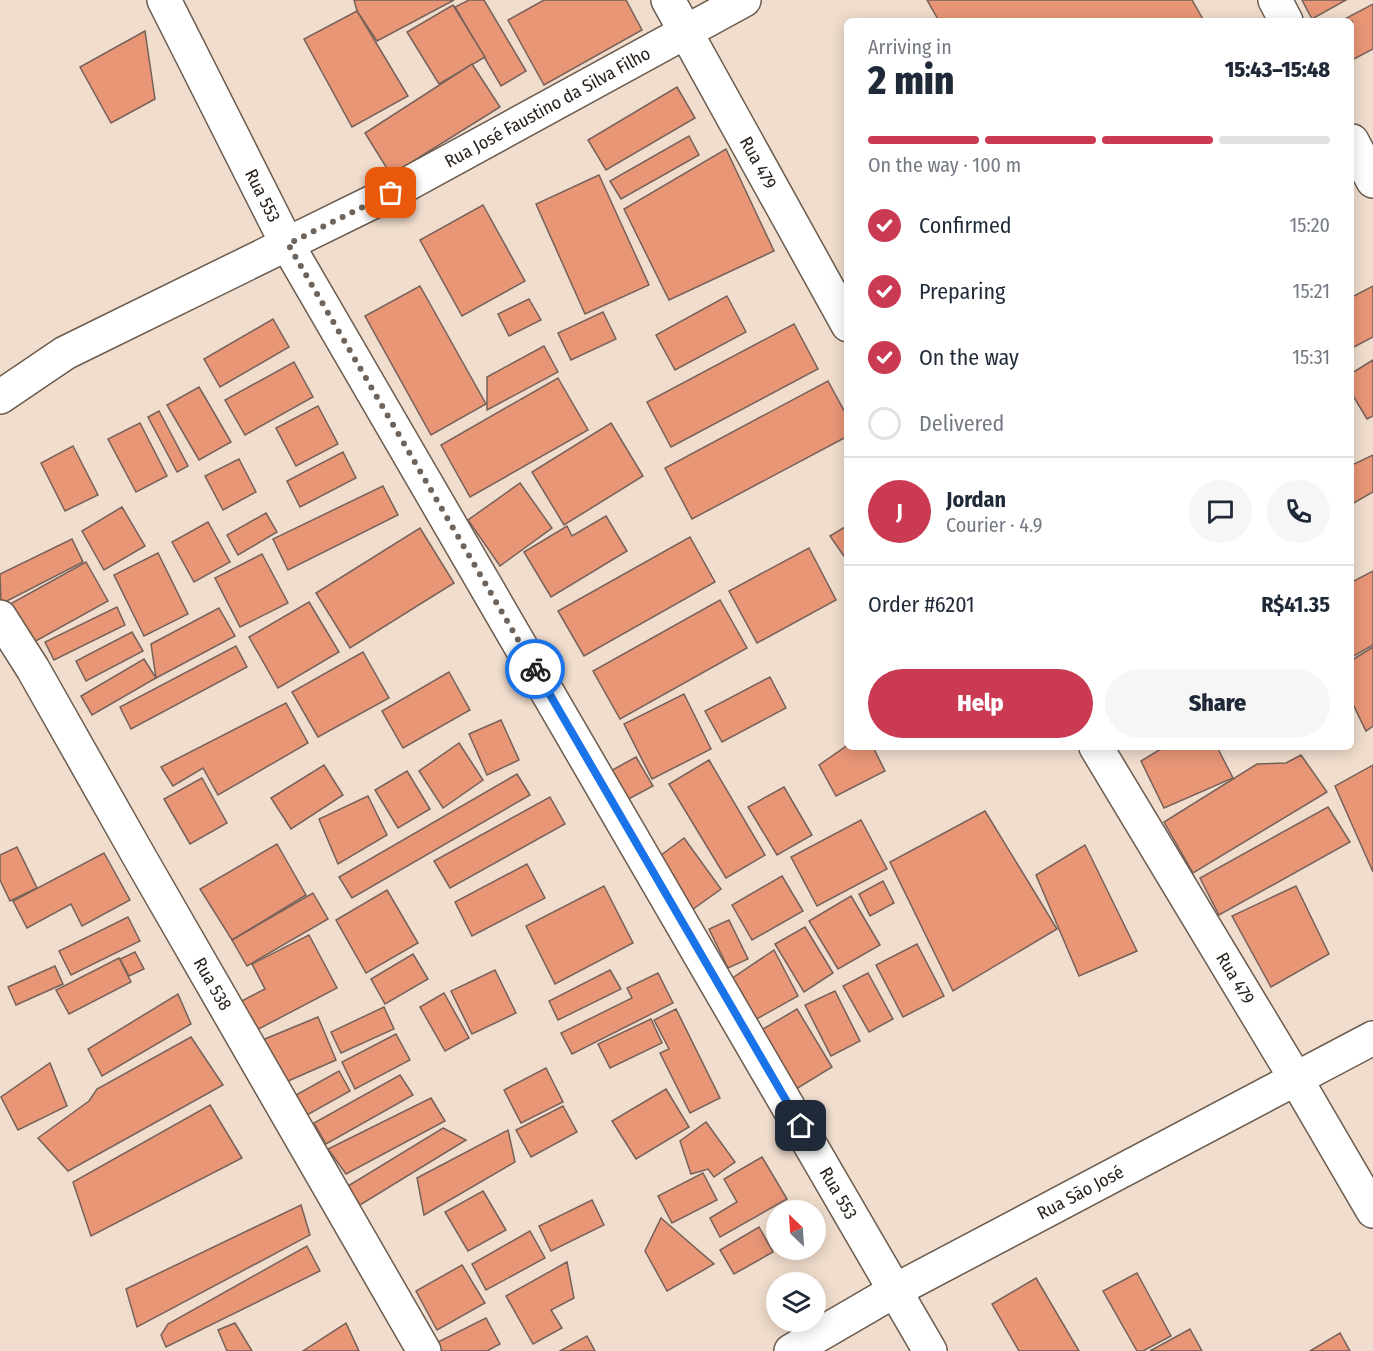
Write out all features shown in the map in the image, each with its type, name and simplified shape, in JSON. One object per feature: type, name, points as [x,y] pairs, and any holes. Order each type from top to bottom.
[{"type":"street","name":"Rua 553","points":[[164,0],[288,244],[930,1351]]},
{"type":"street","name":"Rua 479","points":[[668,0],[844,318]]},
{"type":"street","name":"Rua José Faustino da Silva Filho","points":[[0,397],[65,353],[391,193],[744,0]]},
{"type":"street","points":[[1275,0],[1284,18]]},
{"type":"street","points":[[1354,145],[1373,181]]},
{"type":"street","name":"Rua 538","points":[[0,617],[33,669],[424,1351]]},
{"type":"street","name":"Rua 479","points":[[1098,750],[1373,1211]]},
{"type":"street","name":"Rua São José","points":[[791,1351],[896,1290],[1373,1038]]},
{"type":"building","points":[[354,0],[454,0],[377,41],[357,11]]},
{"type":"building","points":[[469,0],[484,0],[526,71],[501,86],[455,7]]},
{"type":"building","points":[[544,0],[626,0],[642,30],[544,85],[508,20]]},
{"type":"building","points":[[927,0],[1192,0],[1202,18],[937,18]]},
{"type":"building","points":[[1302,0],[1346,0],[1314,18],[1311,18]]},
{"type":"building","points":[[1373,4],[1373,49],[1354,59],[1354,18],[1347,18]]},
{"type":"building","points":[[453,5],[485,57],[439,84],[407,32]]},
{"type":"building","points":[[357,11],[408,96],[352,127],[304,39]]},
{"type":"building","points":[[145,31],[155,99],[111,123],[80,67]]},
{"type":"building","points":[[472,64],[500,107],[391,175],[365,133]]},
{"type":"building","points":[[677,87],[695,118],[606,170],[588,140]]},
{"type":"building","points":[[689,136],[699,155],[621,199],[610,181]]},
{"type":"building","points":[[726,149],[774,251],[669,300],[624,209]]},
{"type":"building","points":[[599,175],[649,285],[585,314],[536,204]]},
{"type":"building","points":[[483,205],[525,281],[462,316],[420,240]]},
{"type":"building","points":[[420,286],[486,404],[431,435],[365,316]]},
{"type":"building","points":[[1373,286],[1373,337],[1354,347],[1354,296]]},
{"type":"building","points":[[727,296],[746,332],[675,370],[656,335]]},
{"type":"building","points":[[529,299],[541,320],[509,336],[498,314]]},
{"type":"building","points":[[603,312],[616,339],[571,360],[558,333]]},
{"type":"building","points":[[273,319],[289,347],[220,387],[204,359]]},
{"type":"building","points":[[794,324],[818,369],[671,447],[647,402]]},
{"type":"building","points":[[544,346],[558,372],[487,410],[487,377]]},
{"type":"building","points":[[1373,360],[1373,416],[1367,419],[1354,397],[1354,372]]},
{"type":"building","points":[[294,362],[313,397],[245,435],[225,400]]},
{"type":"building","points":[[558,378],[588,430],[470,497],[441,445]]},
{"type":"building","points":[[828,381],[844,411],[844,438],[692,519],[665,468]]},
{"type":"building","points":[[199,387],[231,442],[199,460],[167,405]]},
{"type":"building","points":[[318,406],[338,444],[296,466],[276,428]]},
{"type":"building","points":[[159,411],[188,466],[177,472],[148,417]]},
{"type":"building","points":[[140,423],[167,476],[136,492],[108,439]]},
{"type":"building","points":[[611,423],[643,476],[564,525],[532,472]]},
{"type":"building","points":[[73,446],[98,495],[65,511],[41,463]]},
{"type":"building","points":[[343,452],[356,478],[300,507],[287,481]]},
{"type":"building","points":[[1373,455],[1373,492],[1354,503],[1354,464]]},
{"type":"building","points":[[239,459],[256,492],[223,510],[205,476]]},
{"type":"building","points":[[520,483],[552,528],[500,566],[468,520]]},
{"type":"building","points":[[383,486],[398,515],[288,570],[273,539]]},
{"type":"building","points":[[122,507],[145,546],[104,570],[82,531]]},
{"type":"building","points":[[266,513],[277,532],[238,555],[227,535]]},
{"type":"building","points":[[606,516],[627,551],[551,597],[524,552],[567,526],[572,536]]},
{"type":"building","points":[[208,522],[230,562],[194,582],[172,542]]},
{"type":"building","points":[[844,527],[844,556],[830,536]]},
{"type":"building","points":[[420,528],[454,583],[350,648],[316,593]]},
{"type":"building","points":[[690,537],[715,582],[584,656],[558,611]]},
{"type":"building","points":[[72,539],[83,562],[1,604],[0,574]]},
{"type":"building","points":[[809,548],[836,600],[757,643],[729,591]]},
{"type":"building","points":[[158,553],[188,614],[144,636],[114,575]]},
{"type":"building","points":[[262,554],[288,603],[240,627],[215,578]]},
{"type":"building","points":[[86,562],[108,601],[25,647],[3,608]]},
{"type":"building","points":[[1373,571],[1373,645],[1354,656],[1354,581]]},
{"type":"building","points":[[720,600],[747,648],[620,719],[593,671]]},
{"type":"building","points":[[309,602],[339,652],[278,688],[249,637]]},
{"type":"building","points":[[117,607],[125,625],[54,660],[45,642]]},
{"type":"building","points":[[219,608],[235,636],[156,678],[151,644]]},
{"type":"building","points":[[132,632],[143,651],[86,681],[76,661]]},
{"type":"building","points":[[236,646],[247,667],[131,729],[120,707]]},
{"type":"building","points":[[1373,647],[1373,726],[1366,731],[1354,706],[1354,659]]},
{"type":"building","points":[[363,652],[389,698],[318,737],[292,692]]},
{"type":"building","points":[[144,659],[156,678],[92,715],[81,696]]},
{"type":"building","points":[[449,672],[470,710],[403,748],[382,711]]},
{"type":"building","points":[[770,677],[786,708],[722,742],[705,711]]},
{"type":"building","points":[[684,694],[711,749],[652,779],[624,724]]},
{"type":"building","points":[[286,703],[308,743],[218,795],[203,768],[173,786],[161,767]]},
{"type":"building","points":[[501,720],[519,760],[487,775],[469,734]]},
{"type":"building","points":[[459,743],[483,780],[443,808],[419,771]]},
{"type":"building","points":[[844,748],[844,750],[874,750],[885,771],[836,796],[819,765]]},
{"type":"building","points":[[1159,750],[1219,750],[1233,778],[1164,808],[1141,761]]},
{"type":"building","points":[[1301,755],[1327,792],[1193,873],[1164,822],[1257,764],[1286,763]]},
{"type":"building","points":[[636,757],[653,786],[623,802],[607,773]]},
{"type":"building","points":[[709,760],[765,855],[726,878],[669,784]]},
{"type":"building","points":[[324,765],[343,795],[291,829],[271,798]]},
{"type":"building","points":[[1373,765],[1373,872],[1335,786]]},
{"type":"building","points":[[407,771],[430,809],[398,828],[375,790]]},
{"type":"building","points":[[517,774],[530,795],[352,898],[339,877]]},
{"type":"building","points":[[202,778],[227,823],[190,844],[164,799]]},
{"type":"building","points":[[784,787],[812,835],[777,855],[748,807]]},
{"type":"building","points":[[368,796],[387,835],[338,864],[319,819]]},
{"type":"building","points":[[550,797],[565,824],[450,888],[434,861]]},
{"type":"building","points":[[1328,807],[1350,842],[1219,915],[1200,878]]},
{"type":"building","points":[[985,811],[1057,929],[953,991],[890,862]]},
{"type":"building","points":[[861,820],[887,869],[817,906],[791,857]]},
{"type":"building","points":[[684,838],[721,889],[689,912],[652,862]]},
{"type":"building","points":[[277,844],[306,895],[232,940],[200,889]]},
{"type":"building","points":[[1085,845],[1137,951],[1079,976],[1036,875]]},
{"type":"building","points":[[17,847],[37,888],[10,901],[0,880],[0,855]]},
{"type":"building","points":[[104,853],[130,900],[82,926],[71,904],[27,928],[13,901]]},
{"type":"building","points":[[527,864],[545,898],[472,936],[455,902]]},
{"type":"building","points":[[782,876],[803,911],[752,940],[732,905]]},
{"type":"building","points":[[883,881],[894,903],[870,916],[859,894]]},
{"type":"building","points":[[604,886],[633,943],[555,984],[526,926]]},
{"type":"building","points":[[1296,886],[1329,954],[1271,987],[1232,916]]},
{"type":"building","points":[[387,890],[418,943],[366,973],[336,920]]},
{"type":"building","points":[[313,893],[328,919],[247,966],[232,940]]},
{"type":"building","points":[[851,896],[880,945],[838,969],[809,921]]},
{"type":"building","points":[[128,917],[140,941],[71,975],[59,951]]},
{"type":"building","points":[[729,920],[748,959],[728,968],[709,929]]},
{"type":"building","points":[[805,927],[833,973],[804,992],[775,944]]},
{"type":"building","points":[[309,935],[337,988],[247,1035],[232,1006],[265,989],[252,964]]},
{"type":"building","points":[[917,944],[944,996],[903,1017],[876,965]]},
{"type":"building","points":[[774,950],[798,996],[753,1021],[731,979]]},
{"type":"building","points":[[135,952],[144,969],[129,976],[120,959]]},
{"type":"building","points":[[413,954],[428,979],[385,1004],[371,979]]},
{"type":"building","points":[[119,958],[131,982],[69,1014],[56,990]]},
{"type":"building","points":[[55,966],[63,984],[16,1005],[8,987]]},
{"type":"building","points":[[495,970],[516,1013],[472,1034],[451,991]]},
{"type":"building","points":[[610,970],[621,989],[558,1020],[549,1001]]},
{"type":"building","points":[[658,973],[673,1003],[572,1054],[561,1033],[632,998],[627,988]]},
{"type":"building","points":[[868,973],[893,1019],[869,1032],[843,986]]},
{"type":"building","points":[[835,991],[860,1041],[831,1056],[805,1005]]},
{"type":"building","points":[[444,993],[469,1038],[445,1051],[420,1007]]},
{"type":"building","points":[[178,994],[191,1024],[102,1076],[88,1049]]},
{"type":"building","points":[[384,1007],[394,1029],[341,1053],[331,1032]]},
{"type":"building","points":[[676,1009],[720,1098],[690,1113],[660,1053],[669,1049],[654,1020]]},
{"type":"building","points":[[797,1009],[832,1067],[793,1091],[758,1032]]},
{"type":"building","points":[[318,1017],[336,1060],[279,1085],[260,1041]]},
{"type":"building","points":[[651,1019],[662,1043],[610,1068],[598,1044]]},
{"type":"building","points":[[396,1034],[410,1060],[355,1089],[342,1062]]},
{"type":"building","points":[[191,1037],[223,1085],[68,1171],[38,1138],[89,1101],[97,1089]]},
{"type":"building","points":[[50,1063],[67,1106],[18,1130],[1,1097]]},
{"type":"building","points":[[546,1068],[563,1102],[521,1123],[504,1090]]},
{"type":"building","points":[[339,1071],[350,1091],[307,1115],[296,1095]]},
{"type":"building","points":[[400,1075],[413,1095],[326,1144],[314,1123]]},
{"type":"building","points":[[666,1089],[689,1127],[636,1159],[612,1121]]},
{"type":"building","points":[[431,1098],[445,1121],[346,1174],[328,1149]]},
{"type":"building","points":[[210,1105],[242,1158],[91,1236],[73,1182]]},
{"type":"building","points":[[563,1106],[577,1132],[531,1157],[516,1130]]},
{"type":"building","points":[[706,1122],[735,1162],[714,1177],[708,1169],[691,1174],[680,1141]]},
{"type":"building","points":[[443,1128],[466,1140],[360,1205],[348,1186]]},
{"type":"building","points":[[508,1130],[515,1162],[424,1215],[417,1178]]},
{"type":"building","points":[[762,1157],[787,1199],[766,1200],[766,1211],[720,1237],[710,1218],[737,1202],[724,1179]]},
{"type":"building","points":[[703,1173],[717,1200],[672,1223],[658,1196]]},
{"type":"building","points":[[483,1191],[506,1230],[468,1251],[445,1212]]},
{"type":"building","points":[[592,1200],[604,1225],[551,1251],[539,1226]]},
{"type":"building","points":[[301,1205],[310,1235],[137,1327],[126,1289]]},
{"type":"building","points":[[661,1218],[714,1264],[667,1291],[645,1251]]},
{"type":"building","points":[[759,1227],[766,1240],[766,1256],[734,1274],[720,1250]]},
{"type":"building","points":[[530,1231],[545,1258],[486,1290],[472,1264]]},
{"type":"building","points":[[307,1246],[320,1271],[166,1347],[161,1335],[168,1324]]},
{"type":"building","points":[[567,1262],[574,1298],[551,1310],[562,1328],[533,1344],[506,1296]]},
{"type":"building","points":[[462,1265],[485,1303],[437,1330],[416,1291]]},
{"type":"building","points":[[1137,1273],[1171,1336],[1143,1351],[1137,1351],[1103,1291]]},
{"type":"building","points":[[1036,1278],[1079,1351],[1019,1351],[992,1304]]},
{"type":"building","points":[[486,1318],[500,1344],[487,1351],[437,1351],[434,1344]]},
{"type":"building","points":[[235,1323],[252,1351],[227,1351],[218,1330]]},
{"type":"building","points":[[346,1323],[359,1351],[303,1351]]},
{"type":"building","points":[[1190,1329],[1202,1351],[1150,1351]]},
{"type":"building","points":[[1340,1333],[1350,1351],[1310,1351]]},
{"type":"building","points":[[587,1336],[595,1351],[560,1351]]},
{"type":"way so far","points":[[391,193],[288,244],[535,669]]},
{"type":"route","points":[[535,669],[801,1126]]}]
